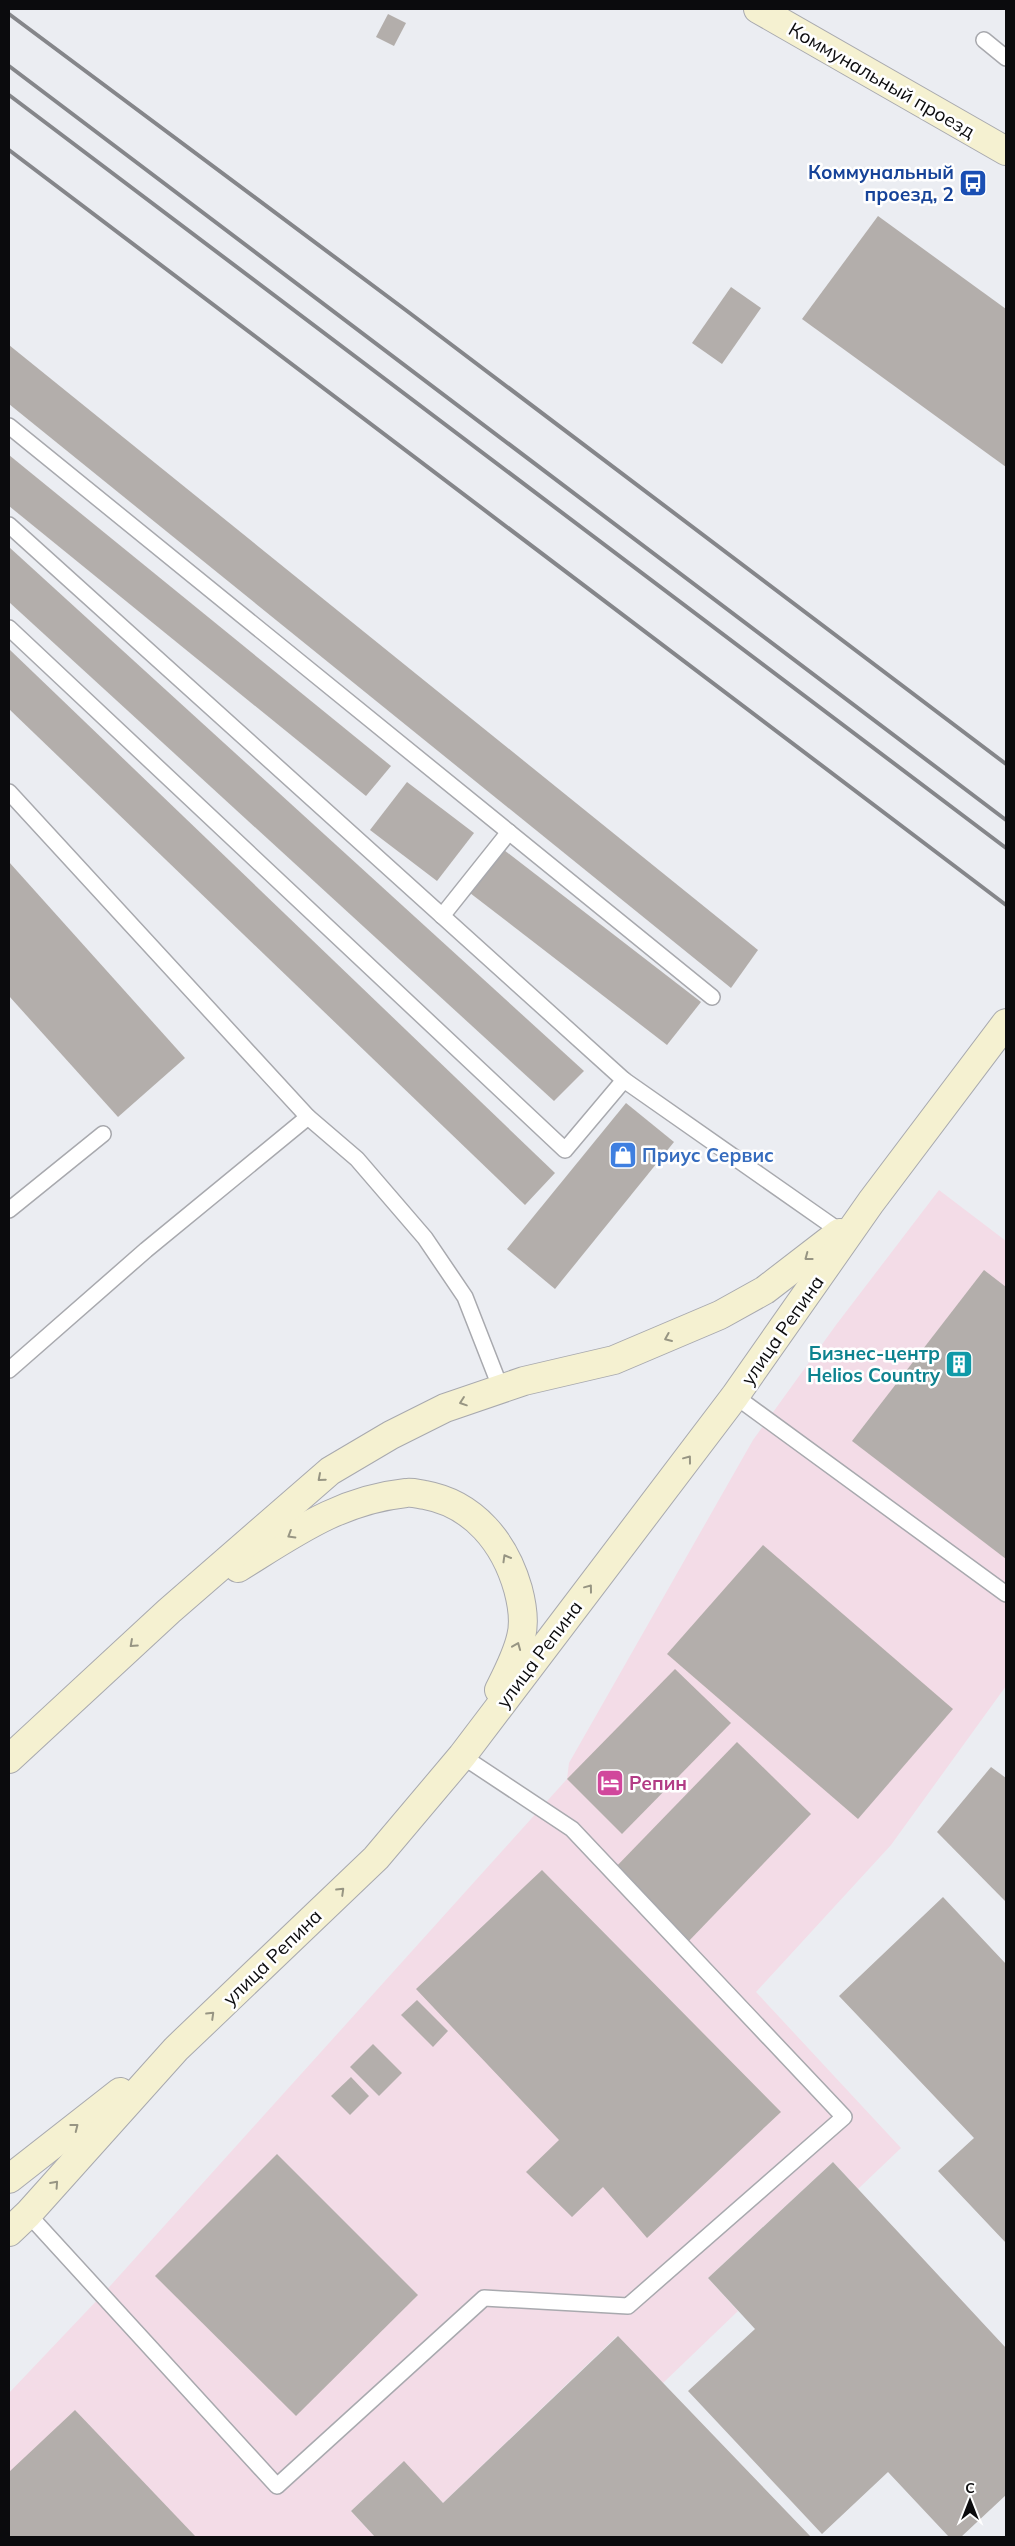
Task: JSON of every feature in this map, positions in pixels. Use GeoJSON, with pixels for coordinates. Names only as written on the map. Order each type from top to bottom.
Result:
{"type":"FeatureCollection","features":[{"type":"Feature","properties":{"kind":"street","name":"Коммунальный проезд"},"geometry":{"type":"LineString","coordinates":[[758,9],[1006,151]]}},
{"type":"Feature","properties":{"kind":"street","name":"улица Репина"},"geometry":{"type":"LineString","coordinates":[[18,2223],[176,2049],[376,1858],[469,1747],[735,1396],[871,1202],[1006,1023]]}},
{"type":"Feature","properties":{"kind":"street"},"geometry":{"type":"LineString","coordinates":[[10,1757],[169,1611],[330,1470],[391,1435],[445,1408],[524,1381],[614,1360],[720,1316],[765,1290],[840,1232],[871,1202]]}},
{"type":"Feature","properties":{"kind":"street"},"geometry":{"type":"LineString","coordinates":[[169,1611],[329,1513],[373,1498],[408,1492],[440,1498],[465,1510],[493,1535],[512,1567],[522,1604],[521,1637],[505,1677],[469,1747]]}},
{"type":"Feature","properties":{"kind":"street"},"geometry":{"type":"LineString","coordinates":[[9,2179],[176,2049]]}},
{"type":"Feature","properties":{"kind":"lane"},"geometry":{"type":"LineString","coordinates":[[984,40],[1006,58]]}},
{"type":"Feature","properties":{"kind":"lane"},"geometry":{"type":"LineString","coordinates":[[9,426],[712,997]]}},
{"type":"Feature","properties":{"kind":"lane"},"geometry":{"type":"LineString","coordinates":[[9,525],[624,1080],[840,1232]]}},
{"type":"Feature","properties":{"kind":"lane"},"geometry":{"type":"LineString","coordinates":[[9,628],[565,1150],[624,1080]]}},
{"type":"Feature","properties":{"kind":"lane"},"geometry":{"type":"LineString","coordinates":[[9,792],[308,1117],[357,1158],[425,1238],[465,1297],[501,1389]]}},
{"type":"Feature","properties":{"kind":"lane"},"geometry":{"type":"LineString","coordinates":[[442,916],[509,832]]}},
{"type":"Feature","properties":{"kind":"lane"},"geometry":{"type":"LineString","coordinates":[[9,1370],[146,1250],[308,1117]]}},
{"type":"Feature","properties":{"kind":"lane"},"geometry":{"type":"LineString","coordinates":[[9,1210],[103,1134]]}},
{"type":"Feature","properties":{"kind":"lane"},"geometry":{"type":"LineString","coordinates":[[735,1396],[1006,1594]]}},
{"type":"Feature","properties":{"kind":"lane"},"geometry":{"type":"LineString","coordinates":[[18,2223],[277,2486],[484,2298],[628,2306],[844,2117],[572,1829],[469,1747]]}},
{"type":"Feature","properties":{"kind":"shaded area"},"geometry":{"type":"Polygon","coordinates":[[[939,1190],[1006,1241],[1006,1686],[891,1845],[756,1992],[901,2148],[858,2189],[833,2162],[708,2278],[738,2311],[663,2383],[617,2336],[443,2503],[403,2462],[351,2511],[375,2537],[9,2537],[9,2393],[102,2295],[567,1779],[569,1763],[753,1440],[836,1325],[939,1190]]]}},
{"type":"Feature","properties":{"kind":"building"},"geometry":{"type":"Polygon","coordinates":[[[388,14],[406,23],[394,46],[376,37],[388,14]]]}},
{"type":"Feature","properties":{"kind":"building"},"geometry":{"type":"Polygon","coordinates":[[[878,216],[1006,309],[1006,467],[802,319],[878,216]]]}},
{"type":"Feature","properties":{"kind":"building"},"geometry":{"type":"Polygon","coordinates":[[[731,287],[761,308],[722,364],[692,343],[731,287]]]}},
{"type":"Feature","properties":{"kind":"building"},"geometry":{"type":"Polygon","coordinates":[[[9,345],[758,950],[731,988],[9,404],[9,345]]]}},
{"type":"Feature","properties":{"kind":"building"},"geometry":{"type":"Polygon","coordinates":[[[9,455],[391,766],[366,796],[9,506],[9,455]]]}},
{"type":"Feature","properties":{"kind":"building"},"geometry":{"type":"Polygon","coordinates":[[[9,547],[584,1071],[554,1101],[9,602],[9,547]]]}},
{"type":"Feature","properties":{"kind":"building"},"geometry":{"type":"Polygon","coordinates":[[[9,649],[555,1173],[525,1205],[9,709],[9,649]]]}},
{"type":"Feature","properties":{"kind":"building"},"geometry":{"type":"Polygon","coordinates":[[[407,782],[474,833],[437,881],[370,830],[407,782]]]}},
{"type":"Feature","properties":{"kind":"building"},"geometry":{"type":"Polygon","coordinates":[[[504,850],[701,1002],[667,1045],[470,893],[504,850]]]}},
{"type":"Feature","properties":{"kind":"building"},"geometry":{"type":"Polygon","coordinates":[[[9,862],[185,1058],[118,1117],[9,996],[9,862]]]}},
{"type":"Feature","properties":{"kind":"building"},"geometry":{"type":"Polygon","coordinates":[[[626,1103],[674,1142],[555,1289],[507,1249],[626,1103]]]}},
{"type":"Feature","properties":{"kind":"building","name":"Бизнес-центр Helios Country"},"geometry":{"type":"Polygon","coordinates":[[[984,1270],[1006,1287],[1006,1559],[852,1441],[984,1270]]]}},
{"type":"Feature","properties":{"kind":"building"},"geometry":{"type":"Polygon","coordinates":[[[763,1545],[953,1709],[858,1819],[667,1654],[763,1545]]]}},
{"type":"Feature","properties":{"kind":"building"},"geometry":{"type":"Polygon","coordinates":[[[675,1669],[731,1723],[622,1834],[567,1779],[675,1669]]]}},
{"type":"Feature","properties":{"kind":"building"},"geometry":{"type":"Polygon","coordinates":[[[737,1742],[811,1814],[686,1944],[611,1872],[737,1742]]]}},
{"type":"Feature","properties":{"kind":"building"},"geometry":{"type":"Polygon","coordinates":[[[991,1767],[1006,1778],[1006,1902],[937,1832],[991,1767]]]}},
{"type":"Feature","properties":{"kind":"building"},"geometry":{"type":"Polygon","coordinates":[[[542,1870],[781,2112],[647,2238],[603,2187],[572,2217],[526,2172],[559,2140],[416,1989],[542,1870]]]}},
{"type":"Feature","properties":{"kind":"building"},"geometry":{"type":"Polygon","coordinates":[[[943,1897],[1006,1964],[1006,2243],[938,2171],[974,2138],[839,1996],[943,1897]]]}},
{"type":"Feature","properties":{"kind":"building"},"geometry":{"type":"Polygon","coordinates":[[[417,2000],[448,2031],[433,2047],[401,2015],[417,2000]]]}},
{"type":"Feature","properties":{"kind":"building"},"geometry":{"type":"Polygon","coordinates":[[[373,2044],[402,2073],[379,2096],[350,2067],[373,2044]]]}},
{"type":"Feature","properties":{"kind":"building"},"geometry":{"type":"Polygon","coordinates":[[[351,2077],[369,2096],[350,2115],[331,2096],[351,2077]]]}},
{"type":"Feature","properties":{"kind":"building"},"geometry":{"type":"Polygon","coordinates":[[[277,2154],[418,2295],[296,2416],[155,2276],[277,2154]]]}},
{"type":"Feature","properties":{"kind":"building"},"geometry":{"type":"Polygon","coordinates":[[[833,2162],[1006,2348],[1006,2495],[961,2537],[949,2537],[888,2472],[822,2534],[688,2391],[755,2329],[708,2278],[833,2162]]]}},
{"type":"Feature","properties":{"kind":"building"},"geometry":{"type":"Polygon","coordinates":[[[618,2336],[811,2537],[375,2537],[351,2511],[404,2461],[443,2503],[618,2336]]]}},
{"type":"Feature","properties":{"kind":"building"},"geometry":{"type":"Polygon","coordinates":[[[75,2410],[196,2537],[9,2537],[9,2472],[75,2410]]]}},
{"type":"Feature","properties":{"kind":"railway"},"geometry":{"type":"LineString","coordinates":[[9,14],[407,311],[1006,764]]}},
{"type":"Feature","properties":{"kind":"railway"},"geometry":{"type":"LineString","coordinates":[[9,66],[1006,820]]}},
{"type":"Feature","properties":{"kind":"railway"},"geometry":{"type":"LineString","coordinates":[[9,95],[1006,848]]}},
{"type":"Feature","properties":{"kind":"railway"},"geometry":{"type":"LineString","coordinates":[[9,150],[1006,905]]}},
{"type":"Feature","properties":{"kind":"place","name":"Коммунальный проезд, 2"},"geometry":{"type":"Point","coordinates":[973,183]}},
{"type":"Feature","properties":{"kind":"place","name":"Приус Сервис"},"geometry":{"type":"Point","coordinates":[623,1155]}},
{"type":"Feature","properties":{"kind":"place","name":"Бизнес-центр Helios Country"},"geometry":{"type":"Point","coordinates":[959,1364]}},
{"type":"Feature","properties":{"kind":"place","name":"Репин"},"geometry":{"type":"Point","coordinates":[610,1783]}}]}
